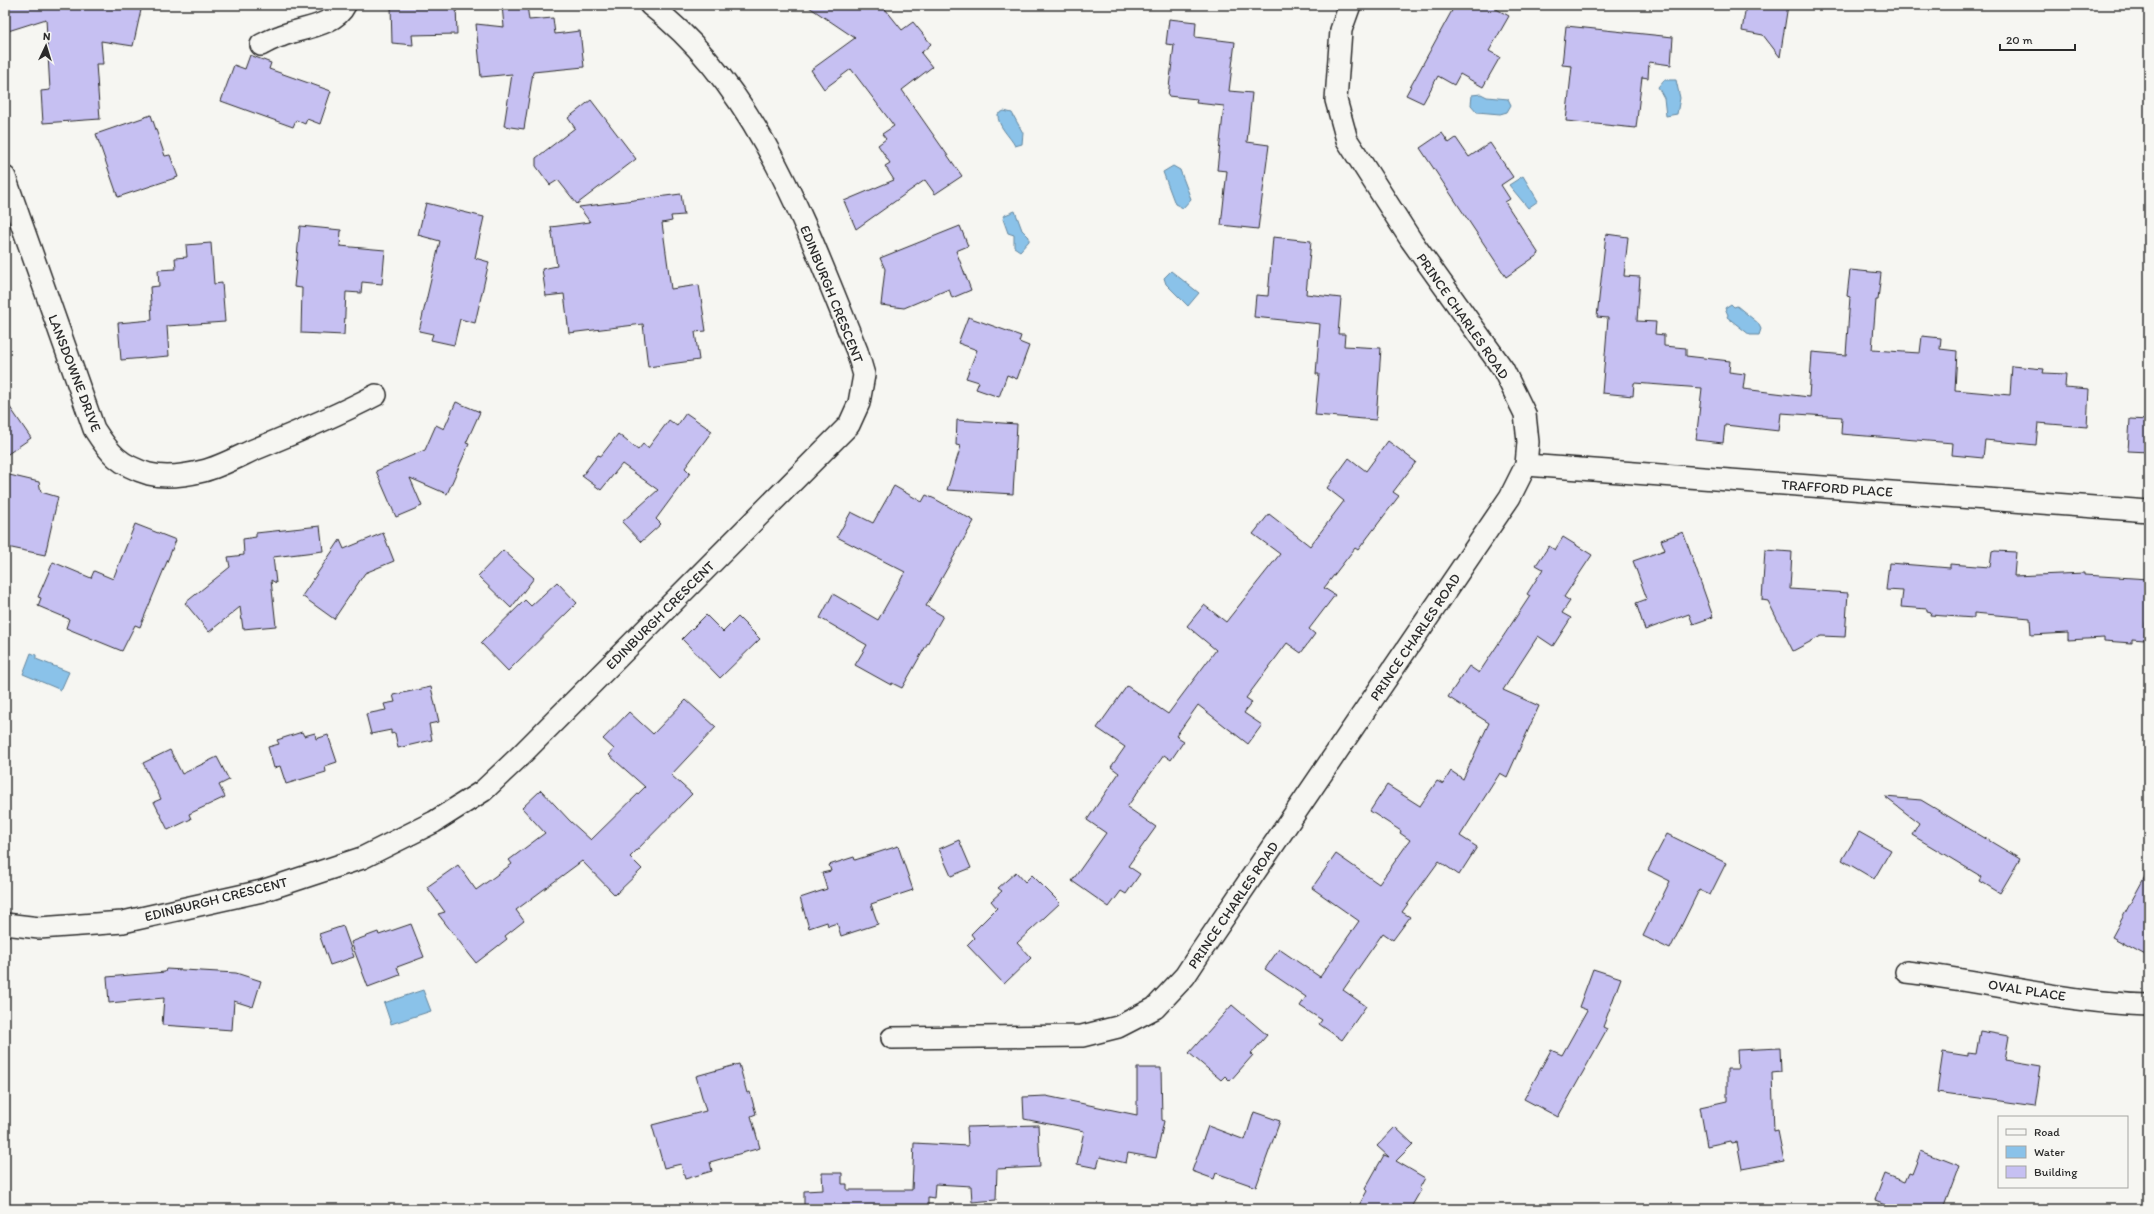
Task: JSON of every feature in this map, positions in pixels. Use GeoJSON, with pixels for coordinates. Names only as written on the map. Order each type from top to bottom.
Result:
{"type":"FeatureCollection","features":[{"type":"Feature","properties":{"kind":"street"},"geometry":{"type":"LineString","coordinates":[[261,45],[280,36],[329,20],[341,12],[344,5]]}},
{"type":"Feature","properties":{"kind":"street","name":"EDINBURGH CRESCENT"},"geometry":{"type":"LineString","coordinates":[[5,924],[39,928],[122,922],[262,891],[362,858],[434,822],[483,791],[519,757],[849,425],[859,403],[864,375],[858,350],[790,190],[762,137],[734,95],[699,50],[666,17],[650,5]]}},
{"type":"Feature","properties":{"kind":"street","name":"PRINCE CHARLES ROAD"},"geometry":{"type":"LineString","coordinates":[[892,1038],[1082,1036],[1118,1027],[1155,1008],[1185,976],[1510,497],[1526,465],[1528,442],[1525,414],[1503,369],[1411,240],[1347,140],[1336,100],[1341,30],[1350,5]]}},
{"type":"Feature","properties":{"kind":"street","name":"LANSDOWNE DRIVE"},"geometry":{"type":"LineString","coordinates":[[5,177],[94,429],[111,454],[130,467],[150,474],[168,476],[203,471],[270,444],[376,395]]}},
{"type":"Feature","properties":{"kind":"street","name":"TRAFFORD PLACE"},"geometry":{"type":"LineString","coordinates":[[1526,465],[2149,511]]}},
{"type":"Feature","properties":{"kind":"street","name":"OVAL PLACE"},"geometry":{"type":"LineString","coordinates":[[1906,972],[2112,1004],[2149,1005]]}},
{"type":"Feature","properties":{"kind":"water"},"geometry":{"type":"Polygon","coordinates":[[[1664,80],[1676,80],[1680,98],[1677,114],[1666,116],[1664,98],[1658,87],[1664,80]]]}},
{"type":"Feature","properties":{"kind":"water"},"geometry":{"type":"Polygon","coordinates":[[[1481,94],[1487,97],[1508,99],[1511,105],[1507,112],[1500,114],[1477,112],[1471,105],[1472,95],[1481,94]]]}},
{"type":"Feature","properties":{"kind":"water"},"geometry":{"type":"Polygon","coordinates":[[[1004,111],[1012,113],[1023,133],[1022,144],[1015,146],[1002,127],[998,114],[1004,111]]]}},
{"type":"Feature","properties":{"kind":"water"},"geometry":{"type":"Polygon","coordinates":[[[1173,166],[1180,170],[1191,199],[1183,208],[1175,204],[1163,172],[1173,166]]]}},
{"type":"Feature","properties":{"kind":"water"},"geometry":{"type":"Polygon","coordinates":[[[1523,176],[1538,201],[1528,208],[1509,185],[1523,176]]]}},
{"type":"Feature","properties":{"kind":"water"},"geometry":{"type":"Polygon","coordinates":[[[1015,211],[1022,230],[1029,237],[1029,241],[1020,251],[1014,247],[1014,235],[1008,233],[1003,219],[1005,215],[1015,211]]]}},
{"type":"Feature","properties":{"kind":"water"},"geometry":{"type":"Polygon","coordinates":[[[1171,271],[1199,293],[1188,306],[1166,284],[1164,278],[1171,271]]]}},
{"type":"Feature","properties":{"kind":"water"},"geometry":{"type":"Polygon","coordinates":[[[1731,304],[1734,307],[1737,306],[1758,323],[1761,329],[1759,335],[1750,335],[1727,317],[1728,315],[1725,308],[1731,304]]]}},
{"type":"Feature","properties":{"kind":"water"},"geometry":{"type":"Polygon","coordinates":[[[31,653],[36,655],[36,659],[69,672],[61,690],[23,674],[31,653]]]}},
{"type":"Feature","properties":{"kind":"water"},"geometry":{"type":"Polygon","coordinates":[[[423,990],[431,1011],[391,1024],[384,1003],[423,990]]]}},
{"type":"Feature","properties":{"kind":"building"},"geometry":{"type":"Polygon","coordinates":[[[5,5],[120,5],[141,10],[133,46],[101,41],[103,64],[96,64],[100,119],[43,123],[41,91],[50,90],[46,19],[5,32],[5,5]]]}},
{"type":"Feature","properties":{"kind":"building"},"geometry":{"type":"Polygon","coordinates":[[[391,5],[456,5],[457,34],[412,35],[413,45],[392,43],[391,5]]]}},
{"type":"Feature","properties":{"kind":"building"},"geometry":{"type":"Polygon","coordinates":[[[502,5],[527,5],[529,20],[553,18],[555,34],[580,31],[584,67],[533,72],[524,129],[504,126],[512,74],[481,77],[476,24],[504,27],[502,5]]]}},
{"type":"Feature","properties":{"kind":"building"},"geometry":{"type":"Polygon","coordinates":[[[806,5],[882,5],[902,30],[913,22],[931,44],[921,53],[932,67],[902,90],[962,176],[935,194],[925,180],[856,229],[844,201],[894,180],[885,166],[890,163],[878,145],[886,139],[882,134],[894,126],[851,69],[824,89],[811,70],[855,38],[806,5]]]}},
{"type":"Feature","properties":{"kind":"building"},"geometry":{"type":"Polygon","coordinates":[[[1455,5],[1489,5],[1509,16],[1489,51],[1500,57],[1483,87],[1460,74],[1454,85],[1438,76],[1423,103],[1406,95],[1455,5]]]}},
{"type":"Feature","properties":{"kind":"building"},"geometry":{"type":"Polygon","coordinates":[[[1746,5],[1788,5],[1780,57],[1763,35],[1742,31],[1746,5]]]}},
{"type":"Feature","properties":{"kind":"building"},"geometry":{"type":"Polygon","coordinates":[[[1169,19],[1196,22],[1195,37],[1235,42],[1229,91],[1252,93],[1247,142],[1269,145],[1258,229],[1221,225],[1227,171],[1217,170],[1224,106],[1196,103],[1197,99],[1168,96],[1174,45],[1166,44],[1169,19]]]}},
{"type":"Feature","properties":{"kind":"building"},"geometry":{"type":"Polygon","coordinates":[[[1566,26],[1673,37],[1671,65],[1649,62],[1648,78],[1642,77],[1636,128],[1566,121],[1572,66],[1562,65],[1566,26]]]}},
{"type":"Feature","properties":{"kind":"building"},"geometry":{"type":"Polygon","coordinates":[[[250,55],[271,63],[269,69],[331,91],[320,124],[307,119],[305,124],[296,120],[293,127],[221,101],[234,65],[245,69],[250,55]]]}},
{"type":"Feature","properties":{"kind":"building"},"geometry":{"type":"Polygon","coordinates":[[[591,100],[636,159],[577,204],[558,180],[550,185],[536,166],[536,158],[575,128],[568,118],[591,100]]]}},
{"type":"Feature","properties":{"kind":"building"},"geometry":{"type":"Polygon","coordinates":[[[151,115],[165,156],[170,155],[178,177],[118,197],[96,134],[151,115]]]}},
{"type":"Feature","properties":{"kind":"building"},"geometry":{"type":"Polygon","coordinates":[[[1442,133],[1449,143],[1456,138],[1469,157],[1490,143],[1513,177],[1501,185],[1510,199],[1505,202],[1539,254],[1506,277],[1420,148],[1442,133]]]}},
{"type":"Feature","properties":{"kind":"building"},"geometry":{"type":"Polygon","coordinates":[[[681,194],[684,215],[671,216],[672,221],[662,223],[671,289],[699,285],[706,331],[695,332],[699,360],[648,367],[643,324],[569,333],[564,294],[546,296],[542,269],[557,266],[551,227],[590,222],[579,207],[681,194]]]}},
{"type":"Feature","properties":{"kind":"building"},"geometry":{"type":"Polygon","coordinates":[[[426,203],[484,217],[475,258],[489,262],[475,323],[460,319],[454,345],[431,340],[433,334],[419,331],[440,241],[418,235],[426,203]]]}},
{"type":"Feature","properties":{"kind":"building"},"geometry":{"type":"Polygon","coordinates":[[[300,226],[341,230],[340,246],[385,250],[382,284],[362,282],[361,293],[346,292],[344,335],[301,333],[302,288],[294,287],[300,226]]]}},
{"type":"Feature","properties":{"kind":"building"},"geometry":{"type":"Polygon","coordinates":[[[960,226],[968,246],[956,251],[971,290],[952,298],[949,289],[904,308],[881,305],[885,269],[880,258],[960,226]]]}},
{"type":"Feature","properties":{"kind":"building"},"geometry":{"type":"Polygon","coordinates":[[[1606,234],[1628,237],[1624,276],[1640,277],[1637,321],[1656,322],[1655,334],[1664,335],[1664,346],[1686,348],[1686,356],[1730,361],[1729,372],[1745,374],[1743,389],[1809,397],[1812,352],[1846,355],[1850,297],[1847,296],[1850,270],[1881,273],[1878,300],[1876,300],[1872,350],[1920,353],[1922,336],[1941,338],[1940,349],[1957,351],[1955,390],[2010,395],[2012,366],[2044,369],[2043,373],[2066,374],[2065,387],[2089,389],[2087,427],[2038,423],[2036,445],[1985,440],[1983,458],[1952,455],[1953,443],[1841,434],[1842,417],[1781,413],[1779,431],[1725,425],[1723,443],[1696,440],[1702,388],[1634,383],[1633,396],[1602,393],[1608,318],[1597,317],[1606,234]]]}},
{"type":"Feature","properties":{"kind":"building"},"geometry":{"type":"Polygon","coordinates":[[[1273,237],[1311,241],[1306,294],[1341,298],[1338,334],[1345,334],[1344,346],[1381,348],[1376,420],[1315,415],[1319,374],[1316,374],[1320,324],[1254,317],[1256,295],[1268,296],[1273,237]]]}},
{"type":"Feature","properties":{"kind":"building"},"geometry":{"type":"Polygon","coordinates":[[[211,243],[214,284],[222,283],[225,322],[167,326],[169,356],[121,360],[118,323],[152,320],[150,287],[159,286],[158,270],[176,269],[175,258],[187,257],[186,245],[211,243]]]}},
{"type":"Feature","properties":{"kind":"building"},"geometry":{"type":"Polygon","coordinates":[[[968,317],[1021,336],[1019,342],[1029,346],[1017,379],[1007,375],[999,397],[976,389],[979,382],[966,378],[977,350],[958,343],[968,317]]]}},
{"type":"Feature","properties":{"kind":"building"},"geometry":{"type":"Polygon","coordinates":[[[5,400],[31,438],[5,456],[5,400]]]}},
{"type":"Feature","properties":{"kind":"building"},"geometry":{"type":"Polygon","coordinates":[[[456,402],[480,412],[466,443],[469,444],[447,494],[410,478],[422,506],[396,517],[376,471],[425,450],[436,425],[444,429],[456,402]]]}},
{"type":"Feature","properties":{"kind":"building"},"geometry":{"type":"Polygon","coordinates":[[[686,413],[712,431],[685,468],[690,473],[656,519],[661,524],[641,542],[622,522],[658,490],[622,464],[601,490],[582,476],[598,455],[601,456],[618,434],[638,450],[643,444],[648,448],[669,420],[677,426],[686,413]]]}},
{"type":"Feature","properties":{"kind":"building"},"geometry":{"type":"Polygon","coordinates":[[[2130,419],[2149,420],[2149,452],[2128,451],[2130,419]]]}},
{"type":"Feature","properties":{"kind":"building"},"geometry":{"type":"Polygon","coordinates":[[[957,420],[1017,424],[1013,494],[947,490],[961,446],[956,445],[957,420]]]}},
{"type":"Feature","properties":{"kind":"building"},"geometry":{"type":"Polygon","coordinates":[[[1388,441],[1416,462],[1393,492],[1399,496],[1358,550],[1355,548],[1324,588],[1335,595],[1309,629],[1315,634],[1301,653],[1287,643],[1246,698],[1252,702],[1244,713],[1262,725],[1248,744],[1198,705],[1176,736],[1184,741],[1171,760],[1164,755],[1127,807],[1156,827],[1128,866],[1140,874],[1126,894],[1121,891],[1109,907],[1072,881],[1106,833],[1087,820],[1119,773],[1111,767],[1125,747],[1097,728],[1127,686],[1168,714],[1216,650],[1187,626],[1204,605],[1226,622],[1280,554],[1253,534],[1269,514],[1310,546],[1344,501],[1327,488],[1349,458],[1366,471],[1388,441]]]}},
{"type":"Feature","properties":{"kind":"building"},"geometry":{"type":"Polygon","coordinates":[[[5,474],[39,482],[41,492],[58,497],[45,555],[7,547],[9,536],[5,535],[5,474]]]}},
{"type":"Feature","properties":{"kind":"building"},"geometry":{"type":"Polygon","coordinates":[[[894,486],[922,502],[926,495],[974,521],[926,606],[943,616],[902,688],[892,683],[891,685],[855,665],[867,645],[820,618],[833,594],[878,620],[905,572],[837,537],[851,512],[873,523],[894,486]]]}},
{"type":"Feature","properties":{"kind":"building"},"geometry":{"type":"Polygon","coordinates":[[[135,524],[176,540],[140,627],[135,625],[122,651],[66,628],[69,619],[38,606],[41,598],[38,597],[53,562],[91,578],[94,571],[113,579],[135,524]]]}},
{"type":"Feature","properties":{"kind":"building"},"geometry":{"type":"Polygon","coordinates":[[[320,526],[323,551],[273,557],[276,583],[271,580],[276,626],[243,629],[240,607],[209,632],[185,603],[230,567],[228,557],[244,555],[243,539],[256,537],[256,533],[320,526]]]}},
{"type":"Feature","properties":{"kind":"building"},"geometry":{"type":"Polygon","coordinates":[[[1683,532],[1713,617],[1693,624],[1689,614],[1645,630],[1636,603],[1647,599],[1633,561],[1665,550],[1661,540],[1683,532]]]}},
{"type":"Feature","properties":{"kind":"building"},"geometry":{"type":"Polygon","coordinates":[[[383,533],[394,561],[365,573],[334,619],[302,596],[340,540],[344,549],[383,533]]]}},
{"type":"Feature","properties":{"kind":"building"},"geometry":{"type":"Polygon","coordinates":[[[1563,537],[1592,555],[1564,597],[1570,601],[1562,613],[1571,618],[1553,646],[1538,636],[1503,690],[1539,706],[1507,777],[1500,773],[1460,836],[1477,847],[1459,875],[1439,861],[1402,912],[1410,917],[1393,940],[1383,933],[1343,990],[1366,1006],[1342,1040],[1319,1024],[1322,1020],[1300,1006],[1306,997],[1265,969],[1279,949],[1320,977],[1359,921],[1312,888],[1336,854],[1379,884],[1410,840],[1400,833],[1401,831],[1370,811],[1387,785],[1420,806],[1437,781],[1443,784],[1451,771],[1463,779],[1489,723],[1448,697],[1469,666],[1479,673],[1530,596],[1527,594],[1543,569],[1536,565],[1549,546],[1555,550],[1563,537]]]}},
{"type":"Feature","properties":{"kind":"building"},"geometry":{"type":"Polygon","coordinates":[[[503,550],[534,578],[511,608],[478,576],[503,550]]]}},
{"type":"Feature","properties":{"kind":"building"},"geometry":{"type":"Polygon","coordinates":[[[1765,550],[1792,552],[1790,589],[1848,593],[1845,637],[1821,636],[1793,651],[1768,601],[1762,600],[1765,550]]]}},
{"type":"Feature","properties":{"kind":"building"},"geometry":{"type":"Polygon","coordinates":[[[1992,552],[2016,552],[2014,576],[2084,573],[2084,575],[2149,579],[2149,622],[2146,622],[2144,640],[2132,639],[2132,643],[2104,641],[2104,638],[2068,640],[2068,633],[2031,635],[2030,618],[1974,613],[1974,618],[1930,615],[1931,612],[1927,611],[1927,609],[1901,607],[1903,591],[1886,590],[1889,563],[1950,568],[1950,564],[1990,567],[1992,552]]]}},
{"type":"Feature","properties":{"kind":"building"},"geometry":{"type":"Polygon","coordinates":[[[557,582],[577,603],[508,671],[481,643],[525,600],[531,606],[557,582]]]}},
{"type":"Feature","properties":{"kind":"building"},"geometry":{"type":"Polygon","coordinates":[[[706,615],[723,632],[738,617],[760,639],[720,678],[682,639],[706,615]]]}},
{"type":"Feature","properties":{"kind":"building"},"geometry":{"type":"Polygon","coordinates":[[[431,687],[439,722],[429,724],[432,740],[398,748],[395,733],[391,734],[391,730],[371,734],[366,714],[386,710],[384,704],[395,702],[393,695],[431,687]]]}},
{"type":"Feature","properties":{"kind":"building"},"geometry":{"type":"Polygon","coordinates":[[[686,700],[716,727],[671,775],[692,794],[630,857],[642,869],[615,895],[582,861],[516,910],[524,921],[505,936],[507,939],[476,963],[438,914],[445,912],[427,887],[458,865],[476,890],[512,864],[509,860],[545,833],[522,808],[541,790],[570,821],[591,840],[645,787],[609,755],[614,749],[603,739],[629,712],[653,734],[686,700]]]}},
{"type":"Feature","properties":{"kind":"building"},"geometry":{"type":"Polygon","coordinates":[[[302,732],[304,736],[315,733],[316,739],[328,735],[337,762],[325,766],[326,772],[286,784],[280,766],[274,768],[268,747],[279,744],[277,740],[302,732]]]}},
{"type":"Feature","properties":{"kind":"building"},"geometry":{"type":"Polygon","coordinates":[[[170,750],[182,774],[217,757],[229,780],[219,785],[225,797],[189,814],[191,819],[168,830],[154,802],[161,799],[143,763],[170,750]]]}},
{"type":"Feature","properties":{"kind":"building"},"geometry":{"type":"Polygon","coordinates":[[[1885,797],[1921,800],[2020,859],[2000,893],[1980,881],[1982,877],[1912,835],[1919,823],[1885,797]]]}},
{"type":"Feature","properties":{"kind":"building"},"geometry":{"type":"Polygon","coordinates":[[[1859,832],[1891,850],[1874,879],[1842,860],[1859,832]]]}},
{"type":"Feature","properties":{"kind":"building"},"geometry":{"type":"Polygon","coordinates":[[[1667,834],[1726,863],[1710,895],[1699,890],[1670,949],[1643,936],[1670,881],[1648,870],[1667,834]]]}},
{"type":"Feature","properties":{"kind":"building"},"geometry":{"type":"Polygon","coordinates":[[[959,840],[971,868],[951,876],[939,849],[959,840]]]}},
{"type":"Feature","properties":{"kind":"building"},"geometry":{"type":"Polygon","coordinates":[[[898,846],[913,890],[871,904],[878,924],[841,936],[837,923],[828,926],[827,922],[809,928],[800,898],[827,889],[822,873],[831,871],[829,865],[854,857],[855,860],[898,846]]]}},
{"type":"Feature","properties":{"kind":"building"},"geometry":{"type":"Polygon","coordinates":[[[2149,869],[2149,957],[2112,937],[2149,869]]]}},
{"type":"Feature","properties":{"kind":"building"},"geometry":{"type":"Polygon","coordinates":[[[1016,872],[1025,882],[1032,875],[1060,903],[1017,943],[1031,958],[1004,984],[967,945],[974,938],[971,934],[997,908],[991,901],[1002,891],[998,888],[1016,872]]]}},
{"type":"Feature","properties":{"kind":"building"},"geometry":{"type":"Polygon","coordinates":[[[411,924],[424,957],[397,967],[400,975],[368,987],[351,942],[378,932],[379,935],[411,924]]]}},
{"type":"Feature","properties":{"kind":"building"},"geometry":{"type":"Polygon","coordinates":[[[343,926],[354,957],[330,965],[319,934],[343,926]]]}},
{"type":"Feature","properties":{"kind":"building"},"geometry":{"type":"Polygon","coordinates":[[[166,969],[236,973],[261,981],[253,1007],[234,1001],[232,1030],[162,1025],[164,998],[109,1003],[107,977],[165,972],[166,969]]]}},
{"type":"Feature","properties":{"kind":"building"},"geometry":{"type":"Polygon","coordinates":[[[1593,969],[1621,978],[1603,1027],[1607,1029],[1558,1117],[1524,1099],[1551,1050],[1562,1055],[1587,1010],[1579,1007],[1593,969]]]}},
{"type":"Feature","properties":{"kind":"building"},"geometry":{"type":"Polygon","coordinates":[[[1232,1005],[1267,1035],[1251,1054],[1253,1055],[1230,1081],[1225,1076],[1221,1080],[1189,1053],[1232,1005]]]}},
{"type":"Feature","properties":{"kind":"building"},"geometry":{"type":"Polygon","coordinates":[[[1980,1031],[2009,1036],[2005,1060],[2041,1066],[2035,1106],[1937,1092],[1943,1052],[1968,1056],[1968,1053],[1976,1054],[1980,1031]]]}},
{"type":"Feature","properties":{"kind":"building"},"geometry":{"type":"Polygon","coordinates":[[[1780,1048],[1781,1072],[1772,1073],[1774,1132],[1778,1131],[1784,1161],[1742,1169],[1737,1142],[1731,1143],[1730,1141],[1707,1146],[1700,1107],[1727,1101],[1727,1069],[1738,1069],[1737,1050],[1780,1048]]]}},
{"type":"Feature","properties":{"kind":"building"},"geometry":{"type":"Polygon","coordinates":[[[739,1064],[747,1093],[750,1092],[756,1114],[751,1116],[760,1148],[710,1162],[712,1171],[685,1179],[681,1164],[664,1168],[652,1125],[706,1111],[696,1076],[739,1064]]]}},
{"type":"Feature","properties":{"kind":"building"},"geometry":{"type":"Polygon","coordinates":[[[1137,1068],[1161,1068],[1162,1120],[1164,1121],[1156,1158],[1128,1153],[1126,1163],[1100,1157],[1097,1168],[1077,1164],[1084,1131],[1024,1119],[1023,1097],[1046,1096],[1137,1115],[1137,1068]]]}},
{"type":"Feature","properties":{"kind":"building"},"geometry":{"type":"Polygon","coordinates":[[[1254,1112],[1280,1121],[1256,1187],[1216,1173],[1214,1179],[1192,1171],[1208,1126],[1245,1140],[1254,1112]]]}},
{"type":"Feature","properties":{"kind":"building"},"geometry":{"type":"Polygon","coordinates":[[[1038,1125],[1040,1167],[997,1169],[996,1200],[972,1202],[971,1186],[935,1184],[934,1198],[928,1197],[928,1209],[804,1209],[804,1191],[823,1190],[822,1173],[842,1173],[842,1184],[847,1184],[847,1190],[912,1190],[914,1143],[968,1146],[967,1127],[1038,1125]]]}},
{"type":"Feature","properties":{"kind":"building"},"geometry":{"type":"Polygon","coordinates":[[[1395,1127],[1413,1144],[1396,1161],[1425,1178],[1419,1189],[1421,1190],[1410,1209],[1357,1209],[1367,1191],[1365,1189],[1384,1155],[1389,1157],[1377,1146],[1395,1127]]]}},
{"type":"Feature","properties":{"kind":"building"},"geometry":{"type":"Polygon","coordinates":[[[1921,1151],[1959,1166],[1943,1209],[1898,1209],[1875,1200],[1885,1174],[1905,1182],[1909,1173],[1912,1174],[1921,1151]]]}}]}
